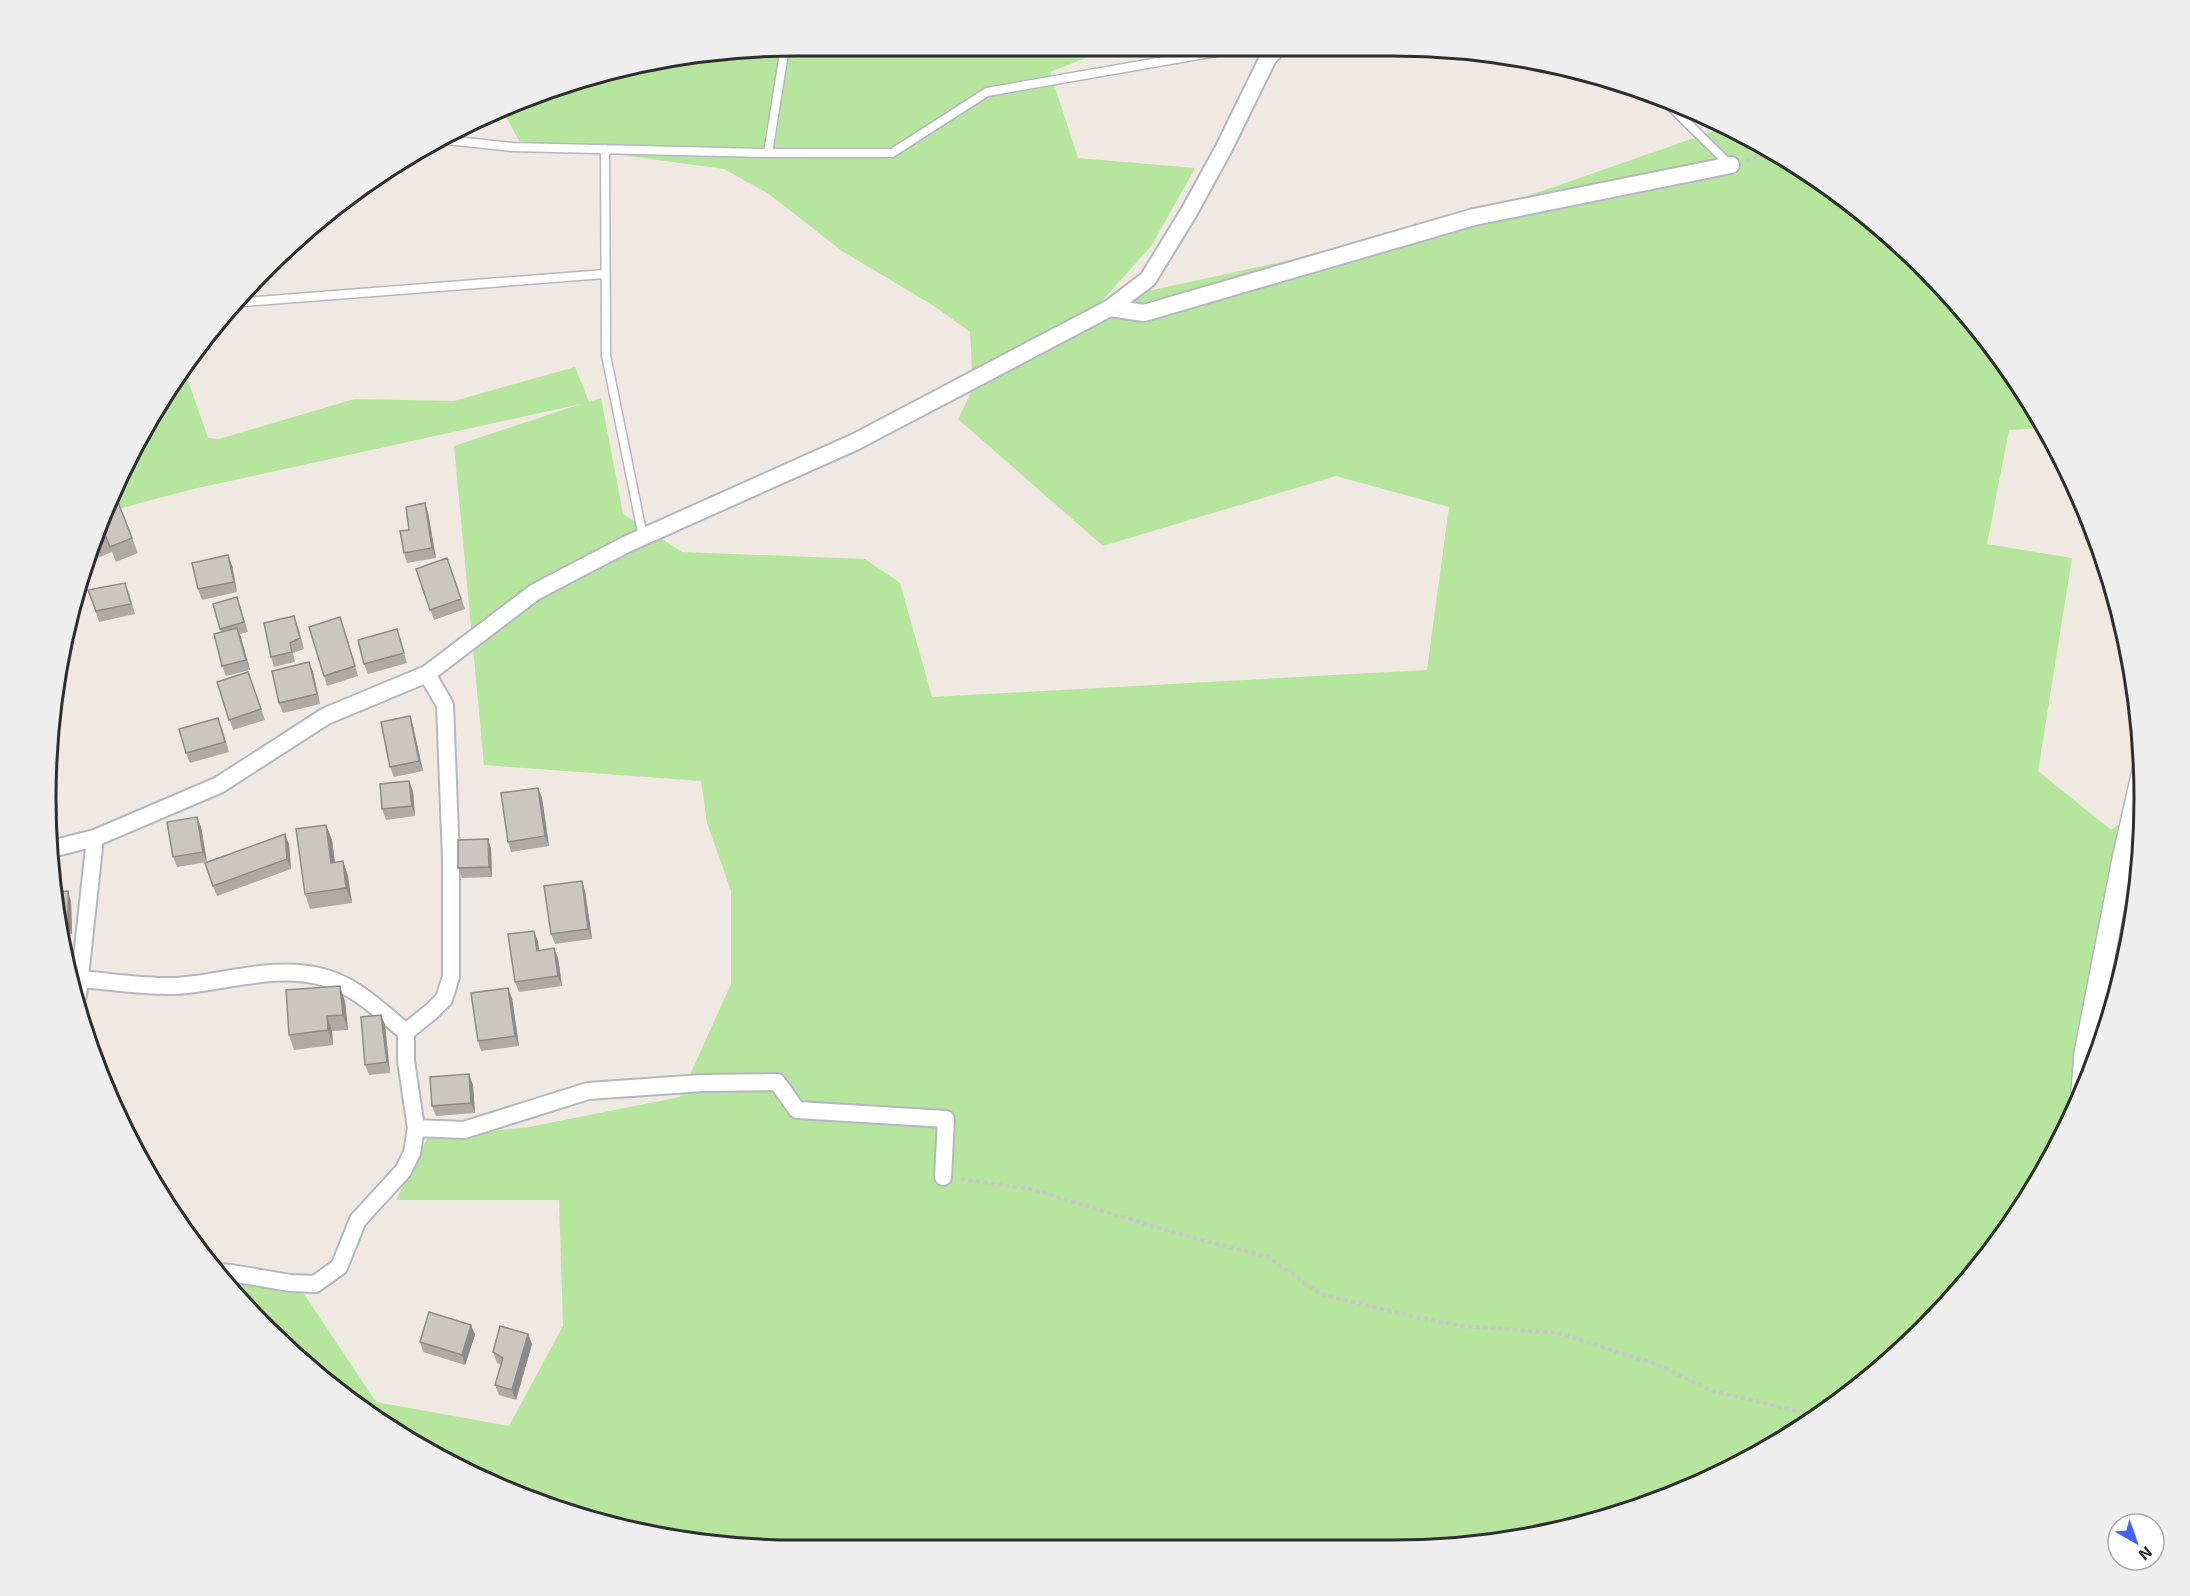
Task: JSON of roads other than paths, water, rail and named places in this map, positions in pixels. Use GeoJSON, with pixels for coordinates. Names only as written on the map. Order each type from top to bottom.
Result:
{"type":"FeatureCollection","features":[{"type":"Feature","properties":{"kind":"street"},"geometry":{"type":"LineString","coordinates":[[57,847],[94,838],[219,785],[326,716],[427,674],[535,592],[643,537],[855,442],[1110,308],[1148,279],[1189,212],[1224,148],[1268,58]]}},
{"type":"Feature","properties":{"kind":"street"},"geometry":{"type":"LineString","coordinates":[[1110,308],[1144,313],[1474,217],[1731,165]]}},
{"type":"Feature","properties":{"kind":"street"},"geometry":{"type":"LineString","coordinates":[[406,1032],[444,999],[451,976],[451,859],[445,705],[427,674]]}},
{"type":"Feature","properties":{"kind":"street"},"geometry":{"type":"LineString","coordinates":[[2084,1066],[2134,812]]}},
{"type":"Feature","properties":{"kind":"street"},"geometry":{"type":"LineString","coordinates":[[79,980],[94,838]]}},
{"type":"Feature","properties":{"kind":"street"},"geometry":{"type":"LineString","coordinates":[[80,987],[172,986],[292,973],[326,978],[361,995],[406,1032]]}},
{"type":"Feature","properties":{"kind":"street"},"geometry":{"type":"LineString","coordinates":[[228,1273],[290,1283],[315,1284],[339,1267],[358,1220],[403,1170],[412,1153],[416,1128],[406,1062],[406,1032]]}},
{"type":"Feature","properties":{"kind":"street"},"geometry":{"type":"LineString","coordinates":[[416,1128],[464,1130],[588,1091],[703,1083],[777,1082],[797,1110],[946,1119],[943,1177]]}},
{"type":"Feature","properties":{"kind":"lane"},"geometry":{"type":"LineString","coordinates":[[768,153],[784,56]]}},
{"type":"Feature","properties":{"kind":"lane"},"geometry":{"type":"LineString","coordinates":[[453,141],[512,147],[768,153],[892,153],[987,92],[1193,56]]}},
{"type":"Feature","properties":{"kind":"lane"},"geometry":{"type":"LineString","coordinates":[[1677,112],[1731,165]]}},
{"type":"Feature","properties":{"kind":"lane"},"geometry":{"type":"LineString","coordinates":[[605,149],[606,355],[643,537]]}},
{"type":"Feature","properties":{"kind":"lane"},"geometry":{"type":"LineString","coordinates":[[246,302],[605,274]]}}]}
